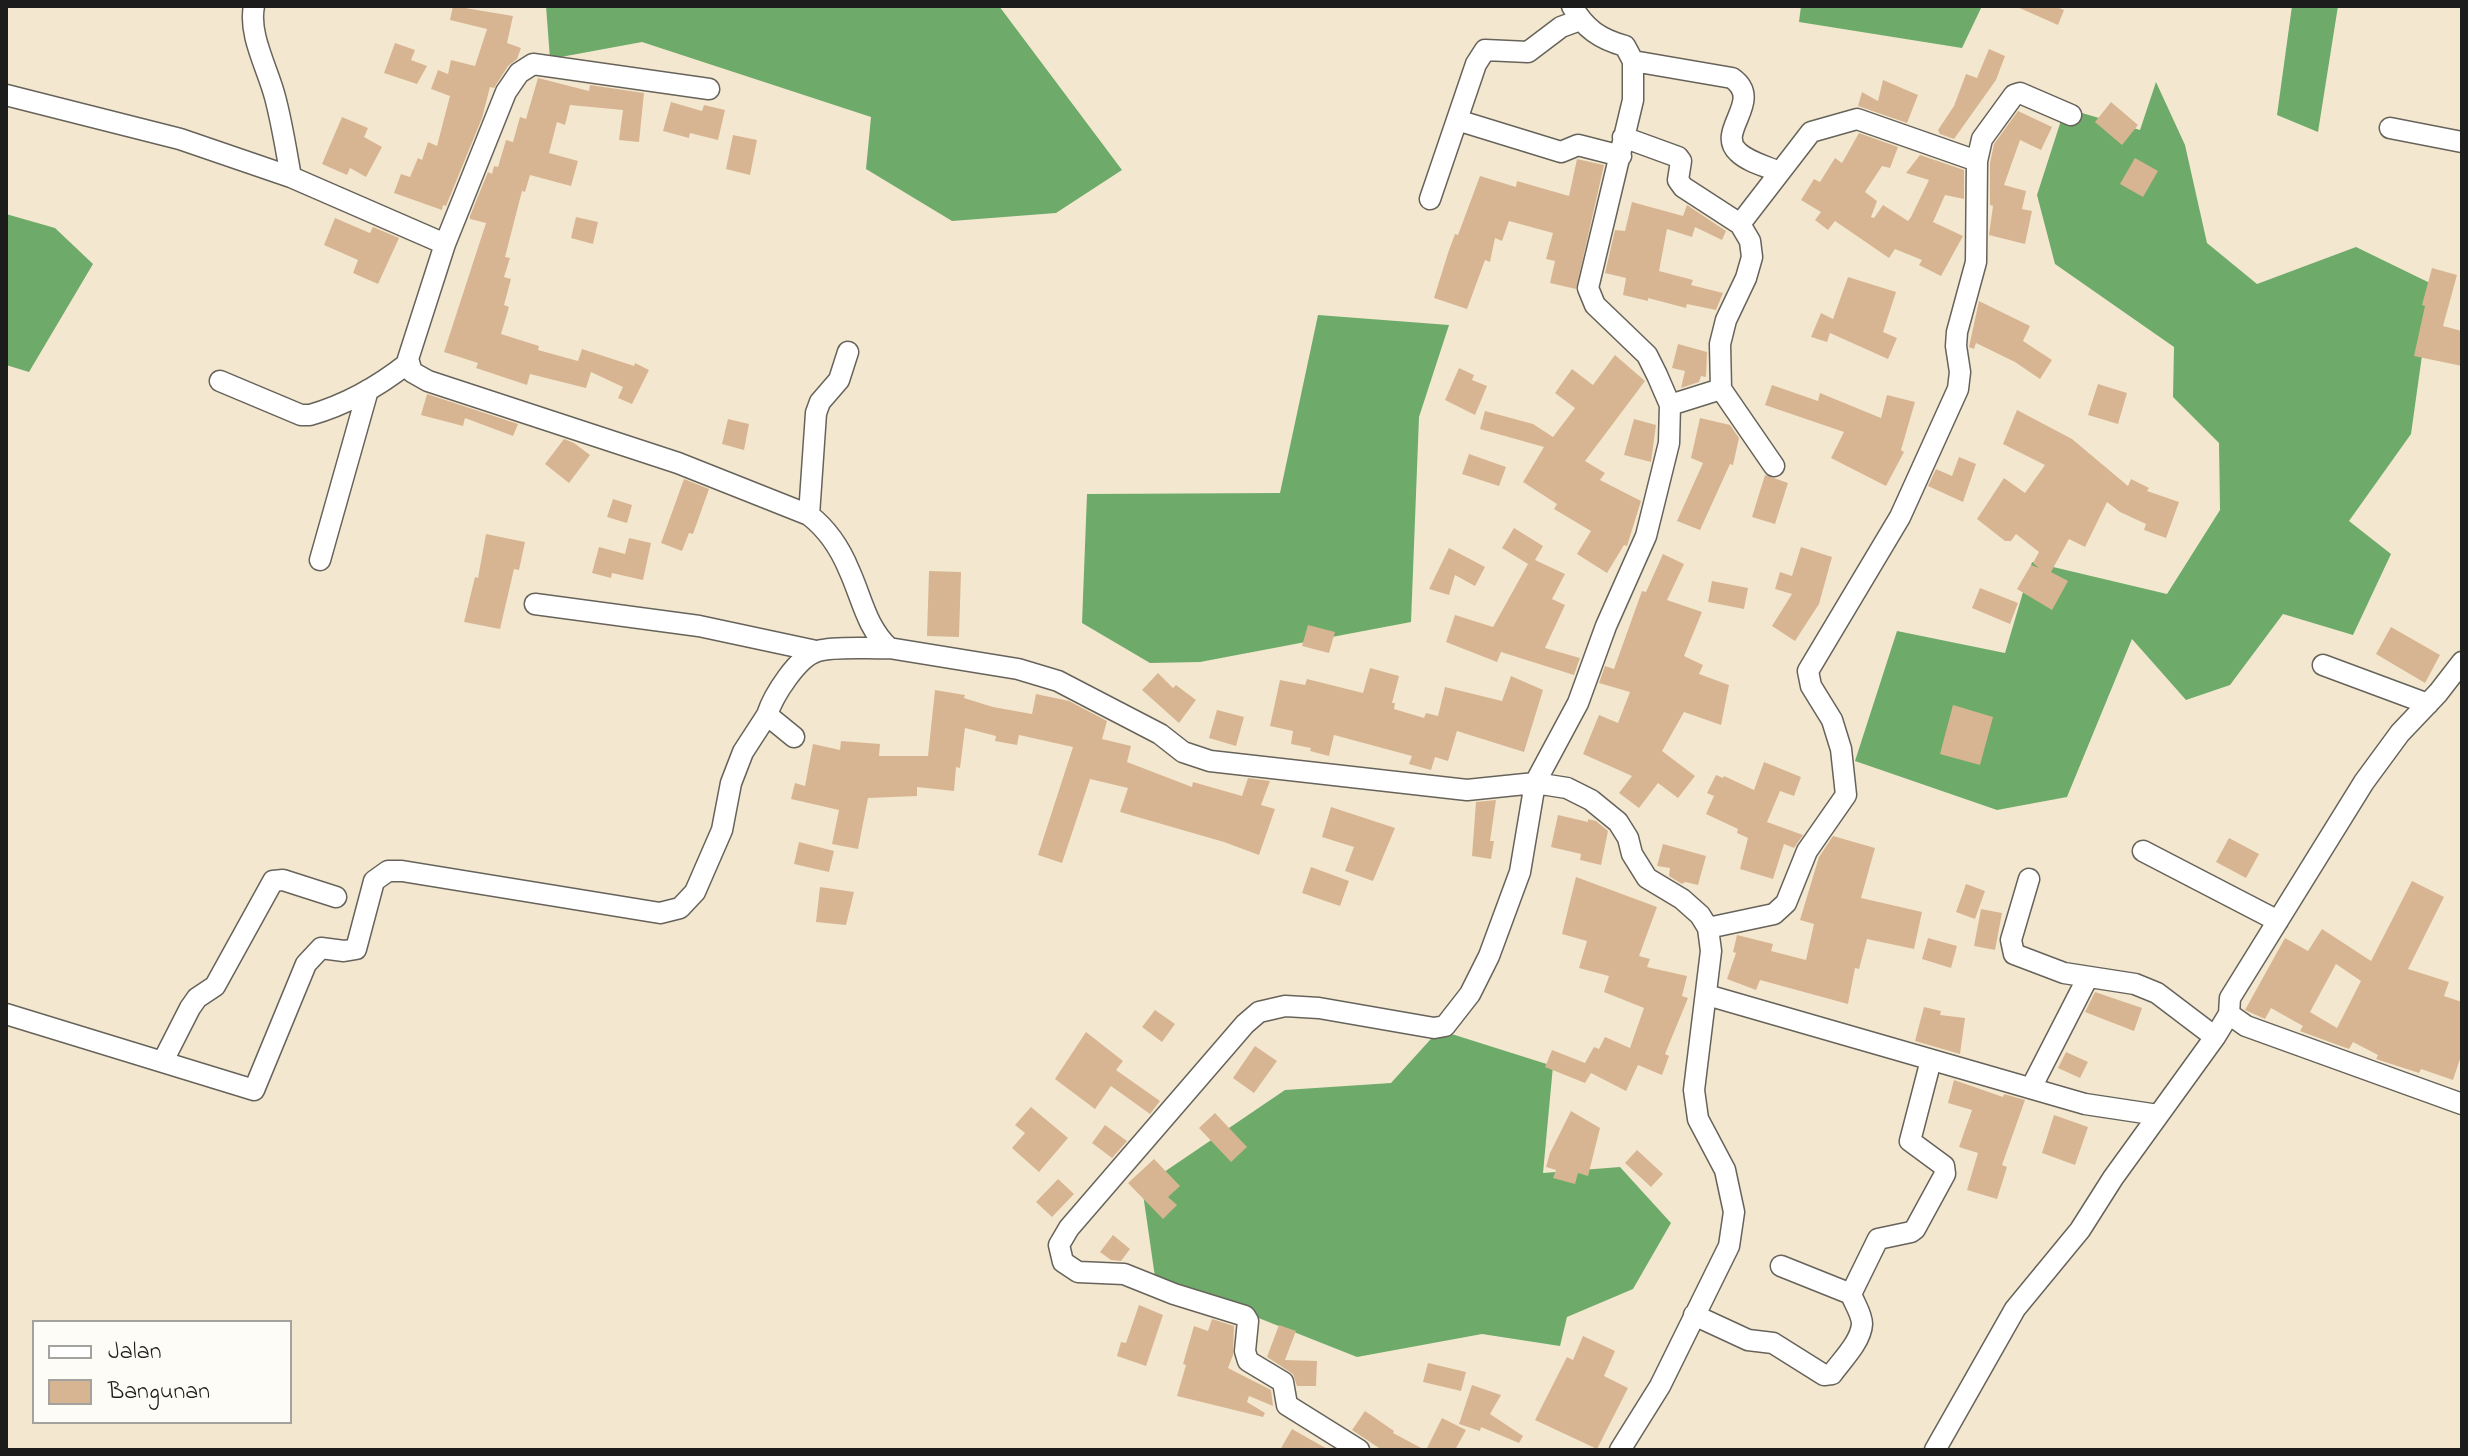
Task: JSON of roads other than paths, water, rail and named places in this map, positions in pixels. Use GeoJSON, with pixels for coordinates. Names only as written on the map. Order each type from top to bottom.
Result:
{"type":"FeatureCollection","features":[{"type":"Feature","properties":{"kind":"street"},"geometry":{"type":"LineString","coordinates":[[254,6],[257,37],[275,98],[291,177]]}},
{"type":"Feature","properties":{"kind":"street"},"geometry":{"type":"LineString","coordinates":[[1359,1450],[1287,1405],[1283,1382],[1248,1361],[1245,1351],[1248,1321],[1245,1316],[1174,1294],[1124,1274],[1078,1272],[1063,1262],[1059,1245],[1069,1228],[1245,1024],[1259,1012],[1285,1006],[1319,1008],[1434,1028],[1451,1021],[1470,994],[1489,956],[1520,872],[1535,783],[1578,703],[1606,626],[1646,536],[1669,443],[1670,405],[1647,355],[1595,305],[1588,288],[1633,100],[1633,61],[1625,46],[1603,40],[1576,13],[1528,52],[1485,50],[1476,64],[1430,199]]}},
{"type":"Feature","properties":{"kind":"street"},"geometry":{"type":"LineString","coordinates":[[1633,61],[1732,78],[1740,84],[1744,93],[1743,102],[1731,137],[1732,145],[1742,156],[1779,172]]}},
{"type":"Feature","properties":{"kind":"street"},"geometry":{"type":"LineString","coordinates":[[220,381],[301,415],[321,412],[368,390],[408,363],[445,244],[506,92],[519,73],[533,64],[709,89]]}},
{"type":"Feature","properties":{"kind":"street"},"geometry":{"type":"LineString","coordinates":[[1708,928],[1781,910],[1807,851],[1846,795],[1841,749],[1832,720],[1811,686],[1808,671],[1900,517],[1958,389],[1957,332],[1976,262],[1977,161],[1982,139],[2014,95],[2026,93],[2071,115]]}},
{"type":"Feature","properties":{"kind":"street"},"geometry":{"type":"LineString","coordinates":[[6,95],[180,139],[291,177],[445,244]]}},
{"type":"Feature","properties":{"kind":"street"},"geometry":{"type":"LineString","coordinates":[[1740,224],[1811,132],[1857,119],[1977,161]]}},
{"type":"Feature","properties":{"kind":"street"},"geometry":{"type":"LineString","coordinates":[[1457,120],[1561,152],[1578,145],[1622,146],[1678,157],[1681,161],[1678,180],[1683,187],[1740,224],[1750,241],[1752,257],[1746,278],[1726,320],[1720,344],[1721,389],[1774,466]]}},
{"type":"Feature","properties":{"kind":"street"},"geometry":{"type":"LineString","coordinates":[[2390,128],[2462,142]]}},
{"type":"Feature","properties":{"kind":"street"},"geometry":{"type":"LineString","coordinates":[[809,515],[816,413],[820,402],[835,388],[848,352]]}},
{"type":"Feature","properties":{"kind":"street"},"geometry":{"type":"LineString","coordinates":[[408,363],[412,372],[428,381],[678,463],[809,515],[825,528],[849,569],[877,638],[889,648]]}},
{"type":"Feature","properties":{"kind":"street"},"geometry":{"type":"LineString","coordinates":[[1670,405],[1721,389]]}},
{"type":"Feature","properties":{"kind":"street"},"geometry":{"type":"LineString","coordinates":[[320,560],[368,390]]}},
{"type":"Feature","properties":{"kind":"street"},"geometry":{"type":"LineString","coordinates":[[535,604],[699,626],[816,651],[889,648],[1018,669],[1058,681],[1160,734],[1183,752],[1210,761],[1467,790],[1535,783],[1567,788],[1609,812],[1628,838],[1641,871],[1691,907],[1708,928],[1711,951],[1694,1090],[1698,1119],[1725,1170],[1734,1212],[1729,1246],[1660,1386],[1620,1450]]}},
{"type":"Feature","properties":{"kind":"street"},"geometry":{"type":"LineString","coordinates":[[6,1014],[254,1090],[306,964],[321,948],[356,949],[374,881],[388,871],[549,893],[660,913],[680,908],[695,892],[722,830],[731,783],[743,752],[767,715],[771,701],[792,672],[816,651]]}},
{"type":"Feature","properties":{"kind":"street"},"geometry":{"type":"LineString","coordinates":[[2323,665],[2428,704]]}},
{"type":"Feature","properties":{"kind":"street"},"geometry":{"type":"LineString","coordinates":[[1935,1450],[2015,1309],[2080,1230],[2215,1037],[2229,1014],[2230,998],[2364,782],[2400,733],[2461,665]]}},
{"type":"Feature","properties":{"kind":"street"},"geometry":{"type":"LineString","coordinates":[[767,715],[794,737]]}},
{"type":"Feature","properties":{"kind":"street"},"geometry":{"type":"LineString","coordinates":[[2143,851],[2278,921]]}},
{"type":"Feature","properties":{"kind":"street"},"geometry":{"type":"LineString","coordinates":[[2029,879],[2011,940],[2014,954],[2064,973],[2135,984],[2157,993],[2215,1037]]}},
{"type":"Feature","properties":{"kind":"street"},"geometry":{"type":"LineString","coordinates":[[163,1061],[190,1008],[197,998],[215,986],[273,881],[283,880],[336,897]]}},
{"type":"Feature","properties":{"kind":"street"},"geometry":{"type":"LineString","coordinates":[[2031,1088],[2088,977]]}},
{"type":"Feature","properties":{"kind":"street"},"geometry":{"type":"LineString","coordinates":[[1707,995],[2085,1104],[2158,1115]]}},
{"type":"Feature","properties":{"kind":"street"},"geometry":{"type":"LineString","coordinates":[[2229,1014],[2246,1026],[2462,1104]]}},
{"type":"Feature","properties":{"kind":"street"},"geometry":{"type":"LineString","coordinates":[[1851,1294],[1878,1239],[1915,1229],[1945,1174],[1944,1166],[1910,1141],[1931,1060]]}},
{"type":"Feature","properties":{"kind":"street"},"geometry":{"type":"LineString","coordinates":[[1694,1315],[1748,1340],[1773,1343],[1828,1376],[1850,1349],[1861,1328],[1851,1294],[1781,1266]]}}]}
